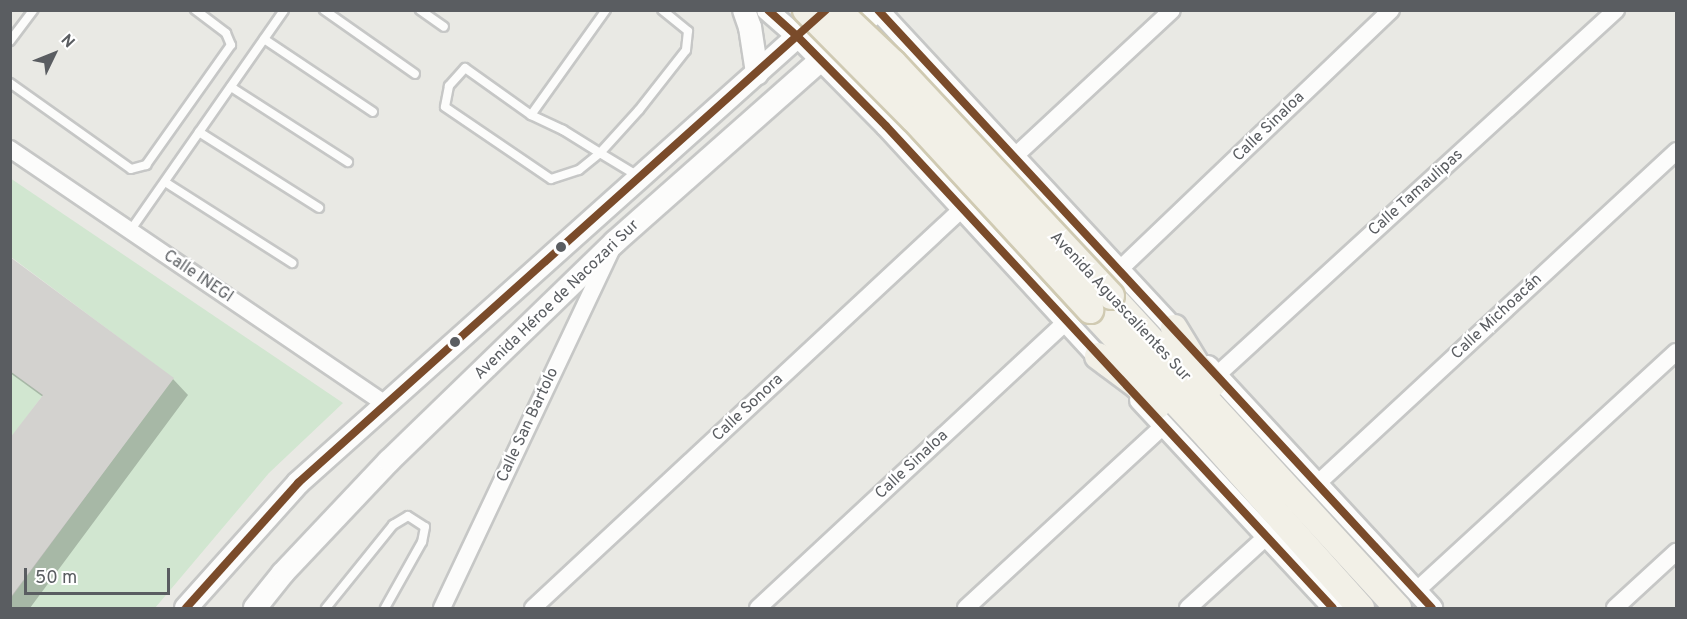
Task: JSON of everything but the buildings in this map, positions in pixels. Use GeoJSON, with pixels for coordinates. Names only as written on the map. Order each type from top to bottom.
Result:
{"type":"FeatureCollection","features":[{"type":"Feature","properties":{"kind":"main road"},"geometry":{"type":"LineString","coordinates":[[744,10],[750,27],[757,74]]}},
{"type":"Feature","properties":{"kind":"main road","name":"Avenida Aguascalientes Sur"},"geometry":{"type":"LineString","coordinates":[[806,10],[1100,303],[1232,425],[1368,573],[1398,609]]}},
{"type":"Feature","properties":{"kind":"main road","name":"Avenida Héroe de Nacozari Sur"},"geometry":{"type":"LineString","coordinates":[[186,609],[298,483],[827,10]]}},
{"type":"Feature","properties":{"kind":"main road","name":"Avenida Aguascalientes Sur"},"geometry":{"type":"LineString","coordinates":[[837,10],[893,63],[1100,303],[1346,602]]}},
{"type":"Feature","properties":{"kind":"main road","name":"Avenida Héroe de Nacozari Sur"},"geometry":{"type":"LineString","coordinates":[[255,609],[283,573],[389,460],[615,243],[878,10]]}},
{"type":"Feature","properties":{"kind":"main road"},"geometry":{"type":"LineString","coordinates":[[1174,328],[1196,364],[1220,392],[1232,425]]}},
{"type":"Feature","properties":{"kind":"main road"},"geometry":{"type":"LineString","coordinates":[[1098,356],[1137,385],[1175,421],[1209,438]]}},
{"type":"Feature","properties":{"kind":"street","name":"Avenida Aguascalientes Sur"},"geometry":{"type":"LineString","coordinates":[[767,10],[859,97],[1267,536],[1346,602]]}},
{"type":"Feature","properties":{"kind":"street","name":"Avenida Aguascalientes Sur"},"geometry":{"type":"LineString","coordinates":[[878,10],[1120,269],[1432,609]]}},
{"type":"Feature","properties":{"kind":"street"},"geometry":{"type":"LineString","coordinates":[[1015,156],[1172,10]]}},
{"type":"Feature","properties":{"kind":"street","name":"Calle Sinaloa"},"geometry":{"type":"LineString","coordinates":[[1120,269],[1392,10]]}},
{"type":"Feature","properties":{"kind":"street","name":"Calle Tamaulipas"},"geometry":{"type":"LineString","coordinates":[[1217,375],[1616,10]]}},
{"type":"Feature","properties":{"kind":"street"},"geometry":{"type":"LineString","coordinates":[[859,97],[851,80],[850,68],[856,56],[875,39],[885,36],[906,40]]}},
{"type":"Feature","properties":{"kind":"street","name":"Calle INEGI"},"geometry":{"type":"LineString","coordinates":[[10,149],[386,404]]}},
{"type":"Feature","properties":{"kind":"street","name":"Calle Michoacán"},"geometry":{"type":"LineString","coordinates":[[1317,484],[1677,151]]}},
{"type":"Feature","properties":{"kind":"street","name":"Calle Sonora"},"geometry":{"type":"LineString","coordinates":[[533,609],[963,208]]}},
{"type":"Feature","properties":{"kind":"street","name":"Calle San Bartolo"},"geometry":{"type":"LineString","coordinates":[[442,609],[615,243]]}},
{"type":"Feature","properties":{"kind":"street","name":"Calle Sinaloa"},"geometry":{"type":"LineString","coordinates":[[758,609],[1066,322]]}},
{"type":"Feature","properties":{"kind":"street"},"geometry":{"type":"LineString","coordinates":[[1416,591],[1677,352]]}},
{"type":"Feature","properties":{"kind":"street"},"geometry":{"type":"LineString","coordinates":[[966,609],[1164,425]]}},
{"type":"Feature","properties":{"kind":"street"},"geometry":{"type":"LineString","coordinates":[[1188,609],[1267,536]]}},
{"type":"Feature","properties":{"kind":"street"},"geometry":{"type":"LineString","coordinates":[[1615,609],[1677,552]]}},
{"type":"Feature","properties":{"kind":"lane"},"geometry":{"type":"LineString","coordinates":[[10,41],[33,10]]}},
{"type":"Feature","properties":{"kind":"lane"},"geometry":{"type":"LineString","coordinates":[[10,83],[131,169],[146,165],[231,45],[226,33],[195,10]]}},
{"type":"Feature","properties":{"kind":"lane"},"geometry":{"type":"LineString","coordinates":[[130,231],[284,10]]}},
{"type":"Feature","properties":{"kind":"lane"},"geometry":{"type":"LineString","coordinates":[[324,10],[415,74]]}},
{"type":"Feature","properties":{"kind":"lane"},"geometry":{"type":"LineString","coordinates":[[420,10],[444,27]]}},
{"type":"Feature","properties":{"kind":"lane"},"geometry":{"type":"LineString","coordinates":[[531,115],[606,10]]}},
{"type":"Feature","properties":{"kind":"lane"},"geometry":{"type":"LineString","coordinates":[[641,178],[600,153],[563,130],[531,115],[465,68],[449,86],[445,107],[551,179],[579,170],[600,153],[639,110],[686,50],[688,31],[662,10]]}},
{"type":"Feature","properties":{"kind":"lane"},"geometry":{"type":"LineString","coordinates":[[264,39],[373,112]]}},
{"type":"Feature","properties":{"kind":"lane"},"geometry":{"type":"LineString","coordinates":[[231,87],[348,162]]}},
{"type":"Feature","properties":{"kind":"lane"},"geometry":{"type":"LineString","coordinates":[[199,132],[319,208]]}},
{"type":"Feature","properties":{"kind":"lane"},"geometry":{"type":"LineString","coordinates":[[165,182],[292,263]]}},
{"type":"Feature","properties":{"kind":"lane"},"geometry":{"type":"LineString","coordinates":[[326,609],[393,525],[408,516],[425,527],[422,542],[385,609]]}},
{"type":"Feature","properties":{"kind":"green space"},"geometry":{"type":"Polygon","coordinates":[[[10,178],[343,403],[269,473],[155,608],[11,608],[11,598],[173,378],[11,257],[10,178]]]}},
{"type":"Feature","properties":{"kind":"green space"},"geometry":{"type":"Polygon","coordinates":[[[10,371],[43,395],[11,438],[10,438],[10,371]]]}},
{"type":"Feature","properties":{"kind":"transit line"},"geometry":{"type":"LineString","coordinates":[[768,10],[886,126],[1333,608]]}},
{"type":"Feature","properties":{"kind":"transit line"},"geometry":{"type":"LineString","coordinates":[[186,608],[298,483],[826,10]]}},
{"type":"Feature","properties":{"kind":"transit line"},"geometry":{"type":"LineString","coordinates":[[878,10],[1432,608]]}}]}
